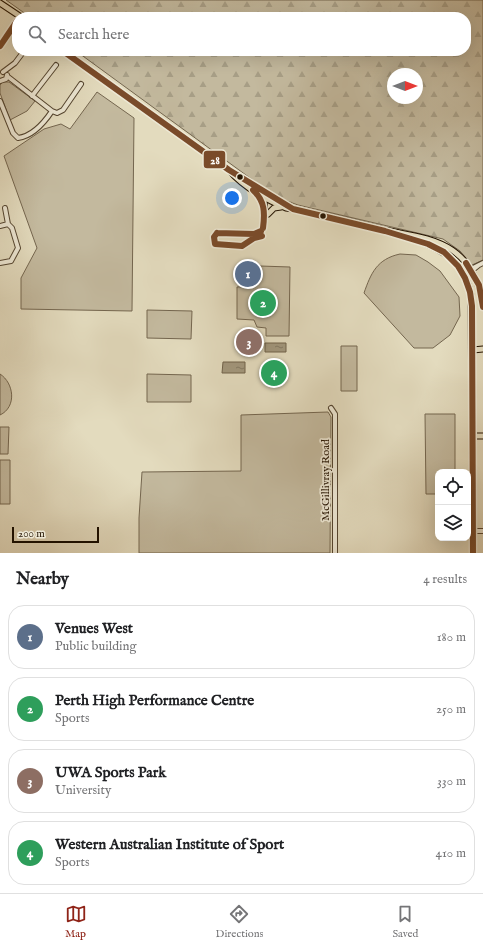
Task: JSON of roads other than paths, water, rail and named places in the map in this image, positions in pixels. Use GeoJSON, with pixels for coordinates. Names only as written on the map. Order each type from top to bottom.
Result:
{"type":"FeatureCollection","features":[{"type":"Feature","properties":{"kind":"main road"},"geometry":{"type":"LineString","coordinates":[[0,5],[12,12]]}},
{"type":"Feature","properties":{"kind":"main road"},"geometry":{"type":"LineString","coordinates":[[0,5],[12,15]]}},
{"type":"Feature","properties":{"kind":"main road"},"geometry":{"type":"LineString","coordinates":[[70,56],[229,170],[256,188],[293,209]]}},
{"type":"Feature","properties":{"kind":"main road"},"geometry":{"type":"LineString","coordinates":[[229,170],[260,195],[286,208]]}},
{"type":"Feature","properties":{"kind":"main road"},"geometry":{"type":"LineString","coordinates":[[260,195],[266,214],[274,208],[293,209],[413,235],[444,245],[459,255],[471,270],[480,290],[483,307]]}},
{"type":"Feature","properties":{"kind":"main road"},"geometry":{"type":"LineString","coordinates":[[399,233],[440,249],[464,274],[472,300],[473,553]]}},
{"type":"Feature","properties":{"kind":"main road"},"geometry":{"type":"LineString","coordinates":[[473,350],[483,349]]}},
{"type":"Feature","properties":{"kind":"main road"},"geometry":{"type":"LineString","coordinates":[[473,436],[483,436]]}},
{"type":"Feature","properties":{"kind":"street"},"geometry":{"type":"LineString","coordinates":[[0,46],[12,31]]}},
{"type":"Feature","properties":{"kind":"street"},"geometry":{"type":"LineString","coordinates":[[0,81],[20,56]]}},
{"type":"Feature","properties":{"kind":"street"},"geometry":{"type":"LineString","coordinates":[[32,96],[56,65]]}},
{"type":"Feature","properties":{"kind":"street"},"geometry":{"type":"LineString","coordinates":[[4,75],[52,111],[57,113],[63,110],[81,84]]}},
{"type":"Feature","properties":{"kind":"street"},"geometry":{"type":"LineString","coordinates":[[0,101],[12,133],[14,137],[18,138],[22,138],[40,127],[52,111]]}},
{"type":"Feature","properties":{"kind":"street"},"geometry":{"type":"LineString","coordinates":[[0,263],[11,261],[18,248],[12,228],[8,224],[5,208]]}},
{"type":"Feature","properties":{"kind":"street"},"geometry":{"type":"LineString","coordinates":[[0,226],[8,224]]}},
{"type":"Feature","properties":{"kind":"street"},"geometry":{"type":"LineString","coordinates":[[464,274],[481,264]]}},
{"type":"Feature","properties":{"kind":"street","name":"McGillivray Road"},"geometry":{"type":"LineString","coordinates":[[331,408],[335,414],[335,553]]}},
{"type":"Feature","properties":{"kind":"street"},"geometry":{"type":"LineString","coordinates":[[473,531],[483,531]]}},
{"type":"Feature","properties":{"kind":"water"},"geometry":{"type":"Polygon","coordinates":[[[265,343],[286,343],[286,352],[265,352],[265,343]]]}},
{"type":"Feature","properties":{"kind":"water"},"geometry":{"type":"Polygon","coordinates":[[[223,362],[245,362],[245,373],[222,373],[223,362]]]}},
{"type":"Feature","properties":{"kind":"place","name":"Venues West"},"geometry":{"type":"Point","coordinates":[248,274]}},
{"type":"Feature","properties":{"kind":"place","name":"Perth High Performance Centre"},"geometry":{"type":"Point","coordinates":[263,303]}},
{"type":"Feature","properties":{"kind":"place","name":"UWA Sports Park"},"geometry":{"type":"Point","coordinates":[249,342]}},
{"type":"Feature","properties":{"kind":"place","name":"Western Australian Institute of Sport"},"geometry":{"type":"Point","coordinates":[274,373]}}]}
